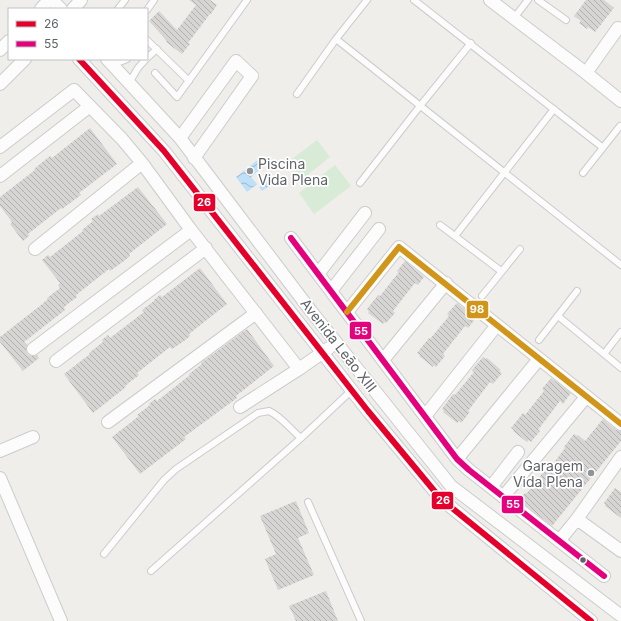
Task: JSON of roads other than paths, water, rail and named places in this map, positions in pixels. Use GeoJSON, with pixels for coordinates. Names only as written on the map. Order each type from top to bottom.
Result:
{"type":"FeatureCollection","features":[{"type":"Feature","properties":{"kind":"street"},"geometry":{"type":"LineString","coordinates":[[41,8],[51,0],[60,8]]}},
{"type":"Feature","properties":{"kind":"street"},"geometry":{"type":"LineString","coordinates":[[74,8],[81,0]]}},
{"type":"Feature","properties":{"kind":"street"},"geometry":{"type":"LineString","coordinates":[[490,0],[586,73],[621,102]]}},
{"type":"Feature","properties":{"kind":"street"},"geometry":{"type":"LineString","coordinates":[[586,73],[618,28]]}},
{"type":"Feature","properties":{"kind":"street"},"geometry":{"type":"LineString","coordinates":[[0,50],[8,42]]}},
{"type":"Feature","properties":{"kind":"street"},"geometry":{"type":"LineString","coordinates":[[0,84],[24,60]]}},
{"type":"Feature","properties":{"kind":"street","name":"Avenida Leão XIII"},"geometry":{"type":"LineString","coordinates":[[79,60],[164,151],[368,411],[441,499],[591,621]]}},
{"type":"Feature","properties":{"kind":"street"},"geometry":{"type":"LineString","coordinates":[[180,138],[236,61],[252,76],[194,158]]}},
{"type":"Feature","properties":{"kind":"street","name":"Avenida Leão XIII"},"geometry":{"type":"LineString","coordinates":[[110,62],[180,138],[337,342],[451,486],[619,616]]}},
{"type":"Feature","properties":{"kind":"street"},"geometry":{"type":"LineString","coordinates":[[120,103],[132,86]]}},
{"type":"Feature","properties":{"kind":"street"},"geometry":{"type":"LineString","coordinates":[[0,147],[74,90],[122,139],[142,163],[191,230],[299,369]]}},
{"type":"Feature","properties":{"kind":"street"},"geometry":{"type":"LineString","coordinates":[[0,176],[90,106]]}},
{"type":"Feature","properties":{"kind":"street"},"geometry":{"type":"LineString","coordinates":[[35,249],[142,163]]}},
{"type":"Feature","properties":{"kind":"street"},"geometry":{"type":"LineString","coordinates":[[318,274],[365,213]]}},
{"type":"Feature","properties":{"kind":"street"},"geometry":{"type":"LineString","coordinates":[[331,292],[379,229]]}},
{"type":"Feature","properties":{"kind":"street"},"geometry":{"type":"LineString","coordinates":[[34,349],[191,230]]}},
{"type":"Feature","properties":{"kind":"street"},"geometry":{"type":"LineString","coordinates":[[291,238],[457,459],[604,576]]}},
{"type":"Feature","properties":{"kind":"street"},"geometry":{"type":"LineString","coordinates":[[347,312],[399,247],[621,424]]}},
{"type":"Feature","properties":{"kind":"street"},"geometry":{"type":"LineString","coordinates":[[56,361],[206,248]]}},
{"type":"Feature","properties":{"kind":"street"},"geometry":{"type":"LineString","coordinates":[[383,360],[446,283]]}},
{"type":"Feature","properties":{"kind":"street"},"geometry":{"type":"LineString","coordinates":[[108,422],[256,313]]}},
{"type":"Feature","properties":{"kind":"street"},"geometry":{"type":"LineString","coordinates":[[425,416],[497,325]]}},
{"type":"Feature","properties":{"kind":"street"},"geometry":{"type":"LineString","coordinates":[[240,407],[299,369],[337,342]]}},
{"type":"Feature","properties":{"kind":"street"},"geometry":{"type":"LineString","coordinates":[[457,459],[539,359]]}},
{"type":"Feature","properties":{"kind":"street"},"geometry":{"type":"LineString","coordinates":[[504,497],[586,397]]}},
{"type":"Feature","properties":{"kind":"street"},"geometry":{"type":"LineString","coordinates":[[0,451],[33,437]]}},
{"type":"Feature","properties":{"kind":"street"},"geometry":{"type":"LineString","coordinates":[[491,487],[518,452]]}},
{"type":"Feature","properties":{"kind":"street"},"geometry":{"type":"LineString","coordinates":[[559,541],[621,457]]}},
{"type":"Feature","properties":{"kind":"street"},"geometry":{"type":"LineString","coordinates":[[0,478],[61,621]]}},
{"type":"Feature","properties":{"kind":"street"},"geometry":{"type":"LineString","coordinates":[[577,518],[621,551]]}},
{"type":"Feature","properties":{"kind":"lane"},"geometry":{"type":"LineString","coordinates":[[119,8],[125,0]]}},
{"type":"Feature","properties":{"kind":"lane"},"geometry":{"type":"LineString","coordinates":[[148,9],[154,0]]}},
{"type":"Feature","properties":{"kind":"lane"},"geometry":{"type":"LineString","coordinates":[[155,73],[177,97],[247,0]]}},
{"type":"Feature","properties":{"kind":"lane"},"geometry":{"type":"LineString","coordinates":[[297,94],[336,39],[367,0]]}},
{"type":"Feature","properties":{"kind":"lane"},"geometry":{"type":"LineString","coordinates":[[414,0],[471,43],[602,147]]}},
{"type":"Feature","properties":{"kind":"lane"},"geometry":{"type":"LineString","coordinates":[[514,18],[528,0]]}},
{"type":"Feature","properties":{"kind":"lane"},"geometry":{"type":"LineString","coordinates":[[538,0],[566,20]]}},
{"type":"Feature","properties":{"kind":"lane"},"geometry":{"type":"LineString","coordinates":[[336,39],[621,265]]}},
{"type":"Feature","properties":{"kind":"lane"},"geometry":{"type":"LineString","coordinates":[[148,41],[189,81]]}},
{"type":"Feature","properties":{"kind":"lane"},"geometry":{"type":"LineString","coordinates":[[360,183],[471,43]]}},
{"type":"Feature","properties":{"kind":"lane"},"geometry":{"type":"LineString","coordinates":[[148,58],[157,49]]}},
{"type":"Feature","properties":{"kind":"lane"},"geometry":{"type":"LineString","coordinates":[[110,62],[121,60]]}},
{"type":"Feature","properties":{"kind":"lane"},"geometry":{"type":"LineString","coordinates":[[132,86],[138,68],[146,60]]}},
{"type":"Feature","properties":{"kind":"lane"},"geometry":{"type":"LineString","coordinates":[[455,236],[554,109]]}},
{"type":"Feature","properties":{"kind":"lane"},"geometry":{"type":"LineString","coordinates":[[583,173],[620,126]]}},
{"type":"Feature","properties":{"kind":"lane"},"geometry":{"type":"LineString","coordinates":[[440,225],[501,271]]}},
{"type":"Feature","properties":{"kind":"lane"},"geometry":{"type":"LineString","coordinates":[[482,296],[520,249]]}},
{"type":"Feature","properties":{"kind":"lane"},"geometry":{"type":"LineString","coordinates":[[539,340],[577,291]]}},
{"type":"Feature","properties":{"kind":"lane"},"geometry":{"type":"LineString","coordinates":[[558,316],[621,368]]}},
{"type":"Feature","properties":{"kind":"lane"},"geometry":{"type":"LineString","coordinates":[[604,354],[621,332]]}},
{"type":"Feature","properties":{"kind":"lane"},"geometry":{"type":"LineString","coordinates":[[151,571],[353,390]]}},
{"type":"Feature","properties":{"kind":"lane"},"geometry":{"type":"LineString","coordinates":[[104,554],[164,480],[176,469],[258,413],[269,410],[278,415],[291,430],[301,438]]}},
{"type":"Feature","properties":{"kind":"lane"},"geometry":{"type":"LineString","coordinates":[[308,502],[361,621]]}},
{"type":"Feature","properties":{"kind":"water","name":"Piscina Vida Plena"},"geometry":{"type":"Polygon","coordinates":[[[260,158],[264,166],[251,177],[257,184],[247,192],[236,177],[260,158]]]}},
{"type":"Feature","properties":{"kind":"water","name":"Piscina Vida Plena"},"geometry":{"type":"Polygon","coordinates":[[[263,158],[275,161],[277,169],[269,166],[263,158]]]}},
{"type":"Feature","properties":{"kind":"water"},"geometry":{"type":"Polygon","coordinates":[[[267,176],[273,179],[268,187],[262,191],[259,187],[264,184],[267,176]]]}},
{"type":"Feature","properties":{"kind":"place","name":"Piscina Vida Plena"},"geometry":{"type":"Point","coordinates":[250,171]}},
{"type":"Feature","properties":{"kind":"place","name":"Garagem Vida Plena"},"geometry":{"type":"Point","coordinates":[591,473]}}]}
